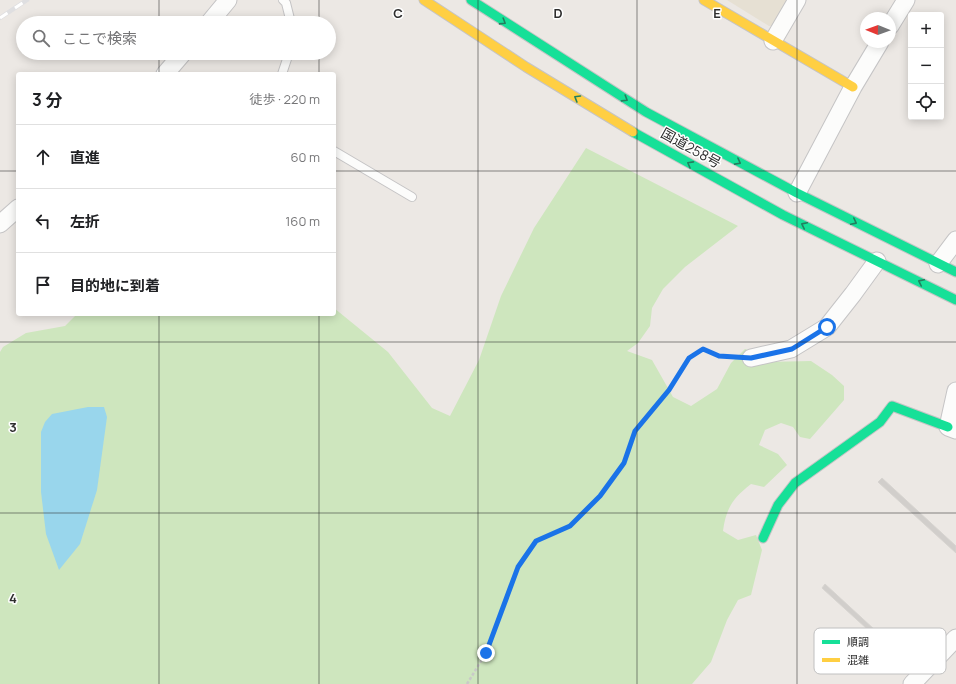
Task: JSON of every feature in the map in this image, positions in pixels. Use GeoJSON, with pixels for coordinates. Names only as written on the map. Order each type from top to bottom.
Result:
{"type":"FeatureCollection","features":[{"type":"Feature","properties":{"kind":"main road","name":"国道258号"},"geometry":{"type":"LineString","coordinates":[[424,0],[526,68],[640,136],[783,215],[956,300]]}},
{"type":"Feature","properties":{"kind":"main road","name":"国道258号"},"geometry":{"type":"LineString","coordinates":[[470,0],[492,6],[646,112],[797,193],[956,272]]}},
{"type":"Feature","properties":{"kind":"main road"},"geometry":{"type":"LineString","coordinates":[[704,0],[853,87]]}},
{"type":"Feature","properties":{"kind":"main road"},"geometry":{"type":"LineString","coordinates":[[763,538],[778,505],[795,483],[880,422],[892,406],[952,428]]}},
{"type":"Feature","properties":{"kind":"street"},"geometry":{"type":"LineString","coordinates":[[215,16],[228,0]]}},
{"type":"Feature","properties":{"kind":"street"},"geometry":{"type":"LineString","coordinates":[[773,41],[798,0]]}},
{"type":"Feature","properties":{"kind":"street"},"geometry":{"type":"LineString","coordinates":[[896,16],[906,0]]}},
{"type":"Feature","properties":{"kind":"street"},"geometry":{"type":"LineString","coordinates":[[797,193],[853,87],[876,48]]}},
{"type":"Feature","properties":{"kind":"street"},"geometry":{"type":"LineString","coordinates":[[167,72],[177,60]]}},
{"type":"Feature","properties":{"kind":"street"},"geometry":{"type":"LineString","coordinates":[[0,224],[16,210]]}},
{"type":"Feature","properties":{"kind":"street"},"geometry":{"type":"LineString","coordinates":[[938,264],[956,240]]}},
{"type":"Feature","properties":{"kind":"street"},"geometry":{"type":"LineString","coordinates":[[751,358],[792,349],[827,327],[877,261]]}},
{"type":"Feature","properties":{"kind":"street"},"geometry":{"type":"LineString","coordinates":[[952,428],[956,391]]}},
{"type":"Feature","properties":{"kind":"street"},"geometry":{"type":"LineString","coordinates":[[946,648],[956,638]]}},
{"type":"Feature","properties":{"kind":"street"},"geometry":{"type":"LineString","coordinates":[[912,684],[922,674]]}},
{"type":"Feature","properties":{"kind":"lane"},"geometry":{"type":"LineString","coordinates":[[283,0],[286,3],[289,16]]}},
{"type":"Feature","properties":{"kind":"lane"},"geometry":{"type":"LineString","coordinates":[[283,72],[287,60]]}},
{"type":"Feature","properties":{"kind":"lane"},"geometry":{"type":"LineString","coordinates":[[336,152],[412,197]]}},
{"type":"Feature","properties":{"kind":"path"},"geometry":{"type":"LineString","coordinates":[[467,684],[486,653],[502,607],[521,562],[536,541],[570,526],[600,496],[624,463],[635,431],[669,390],[689,358],[703,349],[719,356],[751,358]]}},
{"type":"Feature","properties":{"kind":"shaded area"},"geometry":{"type":"Polygon","coordinates":[[[727,0],[791,0],[776,26],[769,26],[727,0]]]}},
{"type":"Feature","properties":{"kind":"green space"},"geometry":{"type":"Polygon","coordinates":[[[586,148],[738,226],[685,267],[663,289],[652,308],[650,326],[638,343],[627,351],[652,360],[673,397],[691,406],[717,389],[731,363],[745,349],[759,354],[765,362],[811,361],[832,375],[844,386],[844,400],[810,439],[800,437],[793,427],[781,423],[765,430],[759,445],[778,454],[787,465],[764,487],[751,484],[739,494],[728,510],[723,531],[738,540],[756,535],[762,550],[751,595],[738,600],[727,620],[711,662],[692,684],[0,684],[0,352],[3,347],[26,333],[65,326],[75,316],[336,316],[336,310],[388,352],[432,408],[450,416],[479,360],[501,296],[534,228],[586,148]]]}},
{"type":"Feature","properties":{"kind":"water"},"geometry":{"type":"Polygon","coordinates":[[[88,407],[104,407],[107,417],[97,490],[80,544],[59,570],[46,534],[41,492],[41,432],[45,422],[52,414],[88,407]]]}},
{"type":"Feature","properties":{"kind":"building"},"geometry":{"type":"Polygon","coordinates":[[[882,478],[956,546],[956,553],[878,482],[882,478]]]}},
{"type":"Feature","properties":{"kind":"building"},"geometry":{"type":"Polygon","coordinates":[[[825,584],[873,628],[866,628],[822,588],[825,584]]]}},
{"type":"Feature","properties":{"kind":"railway"},"geometry":{"type":"LineString","coordinates":[[0,18],[27,0]]}},
{"type":"Feature","properties":{"kind":"traffic: fast"},"geometry":{"type":"LineString","coordinates":[[471,0],[646,112],[797,193],[956,272]]}},
{"type":"Feature","properties":{"kind":"traffic: fast"},"geometry":{"type":"LineString","coordinates":[[633,132],[783,215],[956,300]]}},
{"type":"Feature","properties":{"kind":"traffic: fast"},"geometry":{"type":"LineString","coordinates":[[763,538],[778,505],[795,483],[880,422],[892,406],[948,427]]}},
{"type":"Feature","properties":{"kind":"traffic: slow"},"geometry":{"type":"LineString","coordinates":[[424,0],[526,67],[633,132]]}},
{"type":"Feature","properties":{"kind":"traffic: slow"},"geometry":{"type":"LineString","coordinates":[[704,0],[853,87]]}},
{"type":"Feature","properties":{"kind":"route"},"geometry":{"type":"LineString","coordinates":[[486,653],[518,567],[536,541],[570,526],[600,496],[624,463],[635,431],[654,406],[669,390],[689,358],[703,349],[719,356],[751,358],[792,349],[827,327]]}}]}
